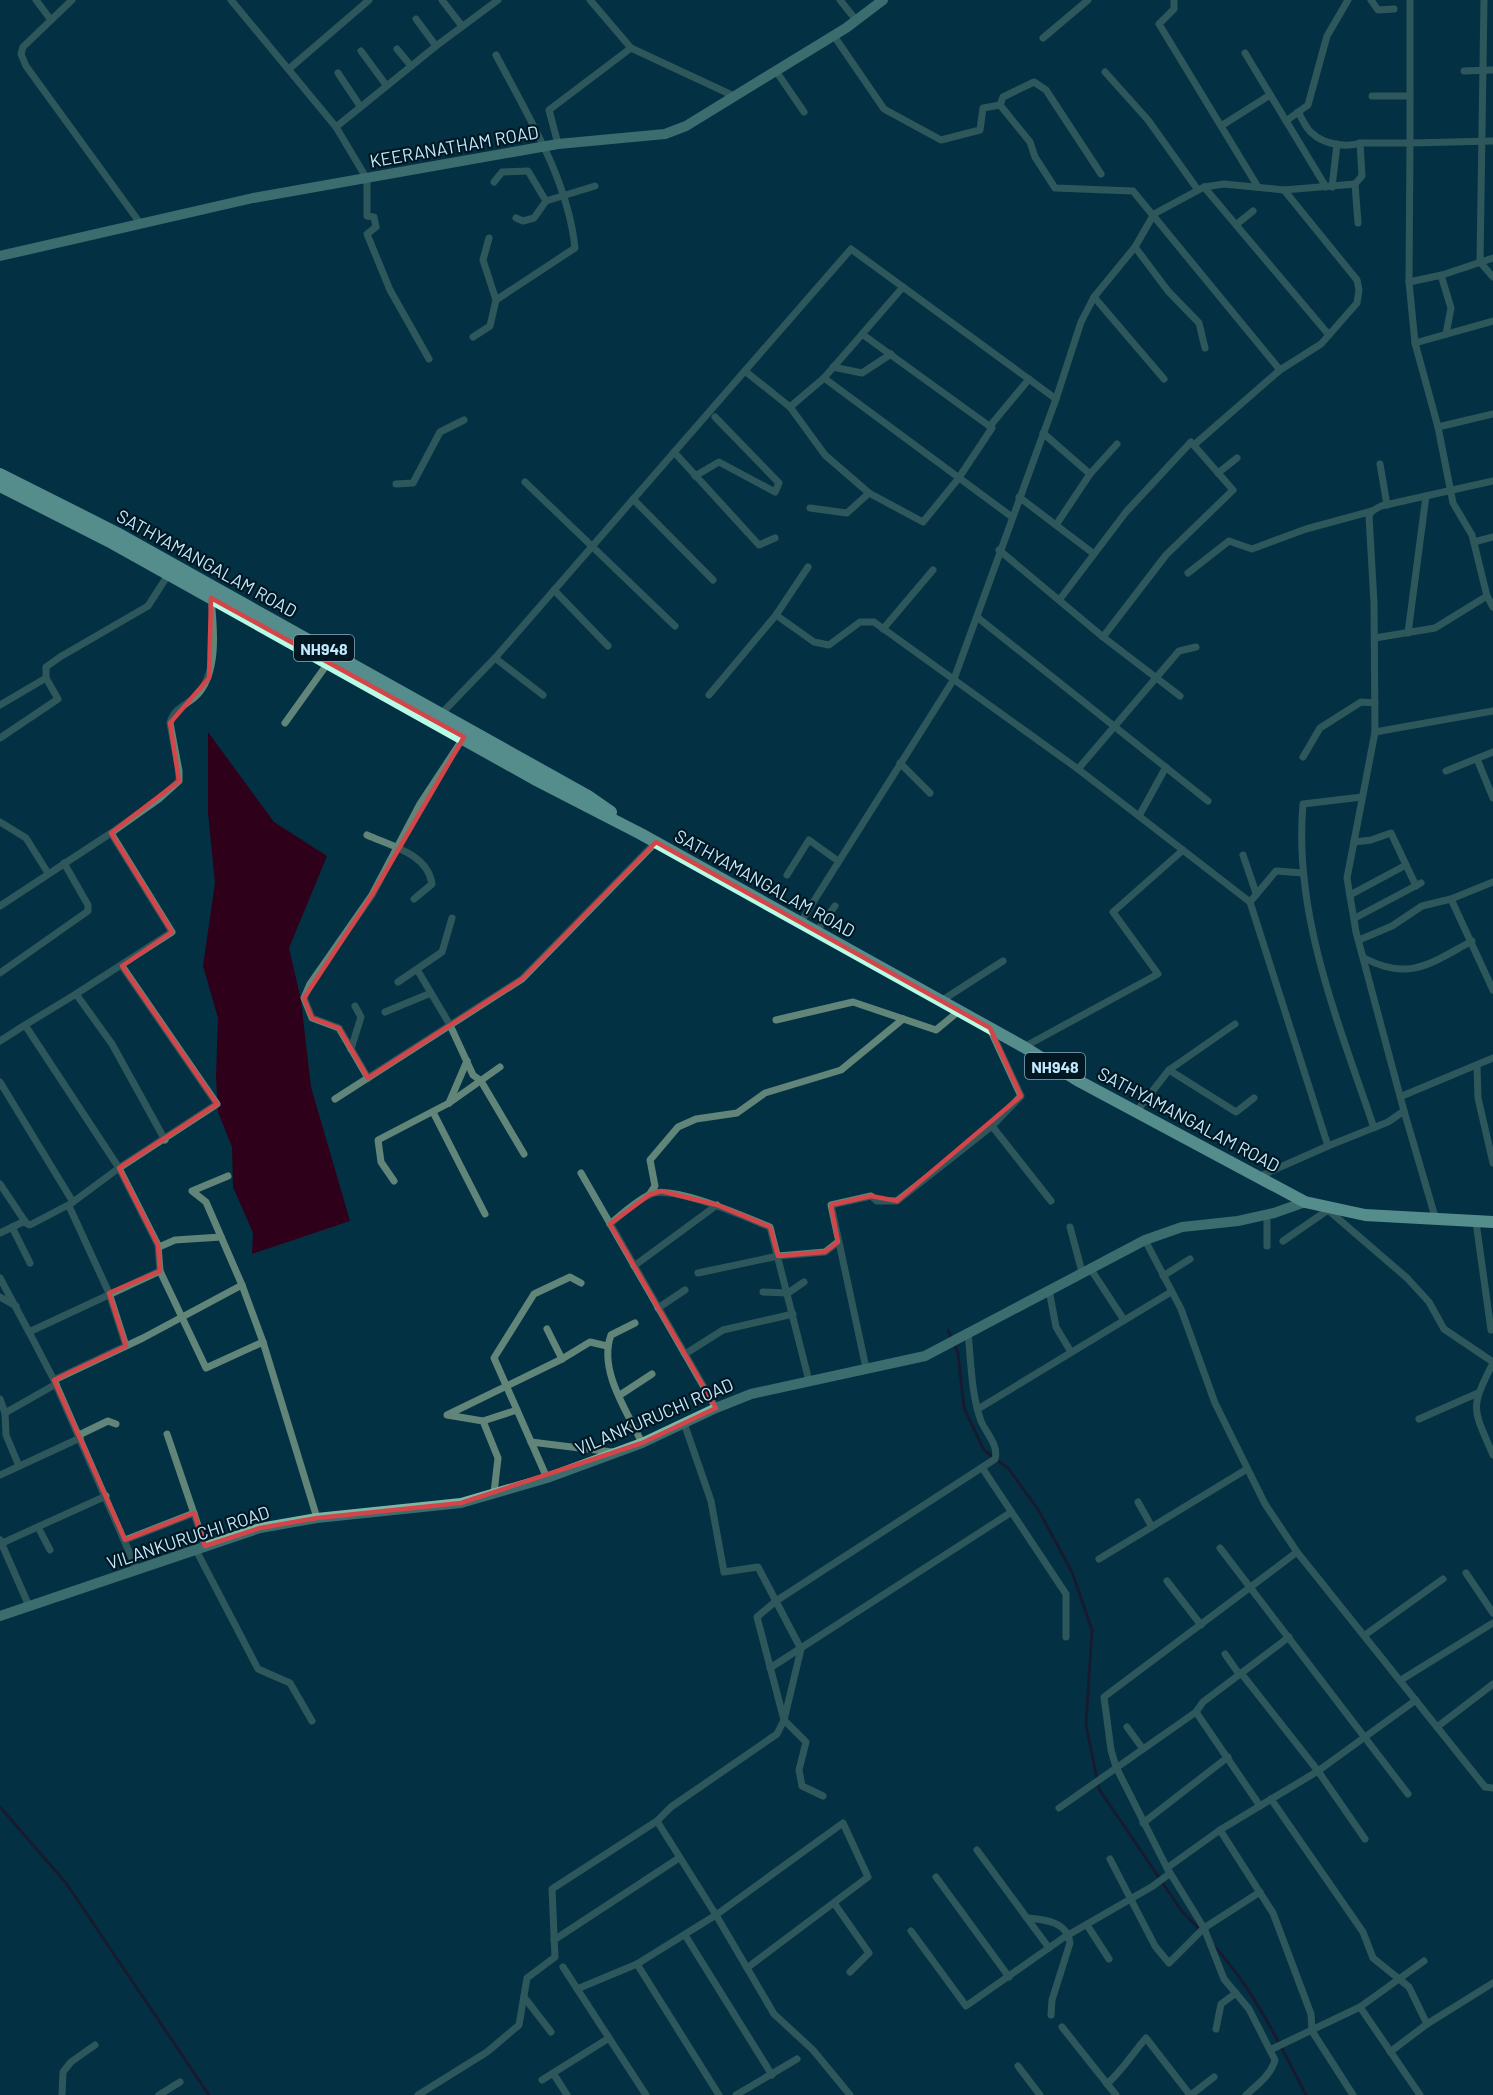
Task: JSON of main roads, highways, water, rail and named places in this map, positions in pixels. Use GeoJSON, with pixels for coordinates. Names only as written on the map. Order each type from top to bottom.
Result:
{"type":"FeatureCollection","features":[{"type":"Feature","properties":{"kind":"highway","name":"SATHYAMANGALAM ROAD"},"geometry":{"type":"LineString","coordinates":[[0,474],[117,533],[287,635],[328,663],[464,737],[538,781],[656,842],[1136,1112],[1305,1202],[1365,1215],[1493,1222]]}},
{"type":"Feature","properties":{"kind":"highway","name":"SATHYAMANGALAM ROAD"},"geometry":{"type":"LineString","coordinates":[[0,486],[49,509],[211,598],[442,713],[588,796],[641,834]]}},
{"type":"Feature","properties":{"kind":"waterway"},"geometry":{"type":"LineString","coordinates":[[948,1330],[952,1339]]}},
{"type":"Feature","properties":{"kind":"waterway"},"geometry":{"type":"LineString","coordinates":[[955,1345],[958,1353],[964,1408],[984,1450],[1009,1469],[1039,1511],[1072,1572],[1092,1630],[1086,1725],[1099,1789],[1181,1910],[1200,1930]]}},
{"type":"Feature","properties":{"kind":"waterway"},"geometry":{"type":"LineString","coordinates":[[0,1807],[66,1883],[209,2095]]}},
{"type":"Feature","properties":{"kind":"waterway"},"geometry":{"type":"LineString","coordinates":[[1212,1944],[1253,1997],[1306,2095]]}}]}
